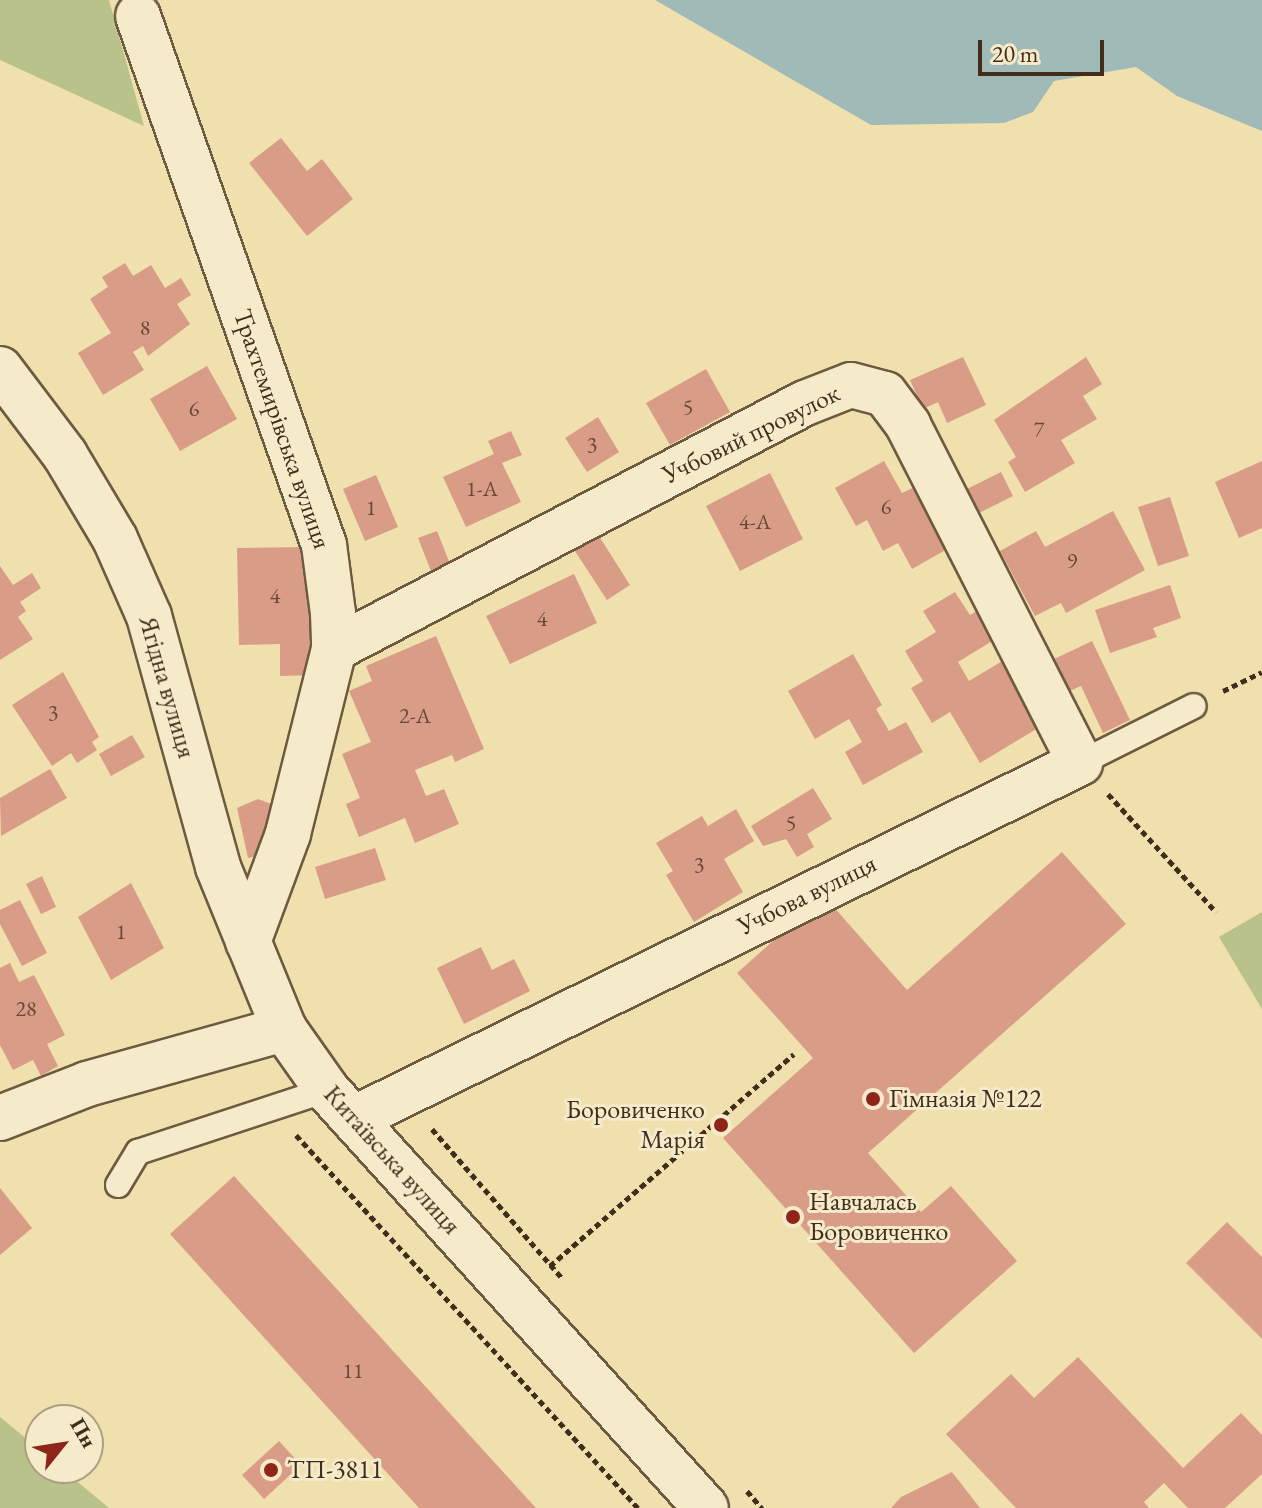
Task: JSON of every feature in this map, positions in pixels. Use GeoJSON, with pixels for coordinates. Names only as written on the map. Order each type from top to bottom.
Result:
{"type":"FeatureCollection","features":[{"type":"Feature","properties":{"kind":"street","name":"Трахтемирівська вулиця"},"geometry":{"type":"LineString","coordinates":[[138,16],[324,545],[334,649],[288,834],[248,942]]}},
{"type":"Feature","properties":{"kind":"street","name":"Ягідна вулиця"},"geometry":{"type":"LineString","coordinates":[[0,369],[65,455],[115,539],[149,616],[218,867],[284,1029]]}},
{"type":"Feature","properties":{"kind":"street","name":"Учбовий провулок"},"geometry":{"type":"LineString","coordinates":[[334,649],[805,403],[851,385],[885,394],[908,425],[1080,763]]}},
{"type":"Feature","properties":{"kind":"street","name":"Учбова вулиця"},"geometry":{"type":"LineString","coordinates":[[340,1105],[1080,763]]}},
{"type":"Feature","properties":{"kind":"street","name":"Китаївська вулиця"},"geometry":{"type":"LineString","coordinates":[[284,1029],[340,1105],[706,1508]]}},
{"type":"Feature","properties":{"kind":"street"},"geometry":{"type":"LineString","coordinates":[[0,1118],[87,1084],[284,1029]]}},
{"type":"Feature","properties":{"kind":"lane","name":"Учбова вулиця"},"geometry":{"type":"LineString","coordinates":[[1080,763],[1194,706]]}},
{"type":"Feature","properties":{"kind":"lane"},"geometry":{"type":"LineString","coordinates":[[118,1185],[138,1152],[271,1108],[340,1105]]}},
{"type":"Feature","properties":{"kind":"path"},"geometry":{"type":"LineString","coordinates":[[1194,706],[1262,672]]}},
{"type":"Feature","properties":{"kind":"path"},"geometry":{"type":"LineString","coordinates":[[1080,763],[1216,912]]}},
{"type":"Feature","properties":{"kind":"path"},"geometry":{"type":"LineString","coordinates":[[550,1266],[794,1054]]}},
{"type":"Feature","properties":{"kind":"path"},"geometry":{"type":"LineString","coordinates":[[271,1108],[638,1508]]}},
{"type":"Feature","properties":{"kind":"green space"},"geometry":{"type":"Polygon","coordinates":[[[0,0],[109,0],[144,126],[0,60],[0,0]]]}},
{"type":"Feature","properties":{"kind":"green space"},"geometry":{"type":"Polygon","coordinates":[[[1262,912],[1262,1009],[1219,937],[1262,912]]]}},
{"type":"Feature","properties":{"kind":"green space"},"geometry":{"type":"Polygon","coordinates":[[[0,1417],[24,1437],[24,1484],[80,1484],[109,1508],[0,1508],[0,1417]]]}},
{"type":"Feature","properties":{"kind":"water"},"geometry":{"type":"Polygon","coordinates":[[[655,0],[1262,0],[1262,131],[1177,96],[1136,67],[1054,81],[1033,112],[1004,123],[871,125],[655,0]]]}},
{"type":"Feature","properties":{"kind":"building"},"geometry":{"type":"Polygon","coordinates":[[[281,138],[307,171],[322,159],[353,199],[307,236],[249,163],[281,138]]]}},
{"type":"Feature","properties":{"kind":"building"},"geometry":{"type":"Polygon","coordinates":[[[125,263],[133,276],[151,265],[165,288],[181,278],[191,295],[177,304],[190,324],[148,356],[143,346],[133,352],[144,370],[103,395],[78,353],[111,333],[90,299],[108,287],[102,277],[125,263]]]}},
{"type":"Feature","properties":{"kind":"building"},"geometry":{"type":"Polygon","coordinates":[[[963,357],[986,405],[947,423],[938,402],[923,409],[910,380],[963,357]]]}},
{"type":"Feature","properties":{"kind":"building"},"geometry":{"type":"Polygon","coordinates":[[[1086,357],[1102,384],[1083,396],[1097,419],[1061,440],[1075,463],[1025,492],[1008,462],[1016,457],[994,420],[1086,357]]]}},
{"type":"Feature","properties":{"kind":"building"},"geometry":{"type":"Polygon","coordinates":[[[207,366],[237,419],[180,451],[150,399],[207,366]]]}},
{"type":"Feature","properties":{"kind":"building"},"geometry":{"type":"Polygon","coordinates":[[[706,369],[730,412],[670,445],[646,403],[706,369]]]}},
{"type":"Feature","properties":{"kind":"building"},"geometry":{"type":"Polygon","coordinates":[[[598,417],[619,452],[587,472],[565,438],[598,417]]]}},
{"type":"Feature","properties":{"kind":"building"},"geometry":{"type":"Polygon","coordinates":[[[511,431],[522,455],[502,463],[521,502],[466,527],[443,477],[494,454],[488,441],[511,431]]]}},
{"type":"Feature","properties":{"kind":"building"},"geometry":{"type":"Polygon","coordinates":[[[884,461],[902,493],[915,487],[949,548],[912,569],[898,543],[883,551],[867,520],[856,526],[835,488],[884,461]]]}},
{"type":"Feature","properties":{"kind":"building"},"geometry":{"type":"Polygon","coordinates":[[[1262,461],[1262,528],[1239,538],[1215,482],[1262,461]]]}},
{"type":"Feature","properties":{"kind":"building"},"geometry":{"type":"Polygon","coordinates":[[[1001,472],[1013,496],[975,515],[963,491],[1001,472]]]}},
{"type":"Feature","properties":{"kind":"building"},"geometry":{"type":"Polygon","coordinates":[[[770,473],[803,539],[740,571],[706,506],[770,473]]]}},
{"type":"Feature","properties":{"kind":"building"},"geometry":{"type":"Polygon","coordinates":[[[376,475],[398,527],[365,541],[343,489],[376,475]]]}},
{"type":"Feature","properties":{"kind":"building"},"geometry":{"type":"Polygon","coordinates":[[[1170,497],[1189,556],[1158,566],[1138,507],[1170,497]]]}},
{"type":"Feature","properties":{"kind":"building"},"geometry":{"type":"Polygon","coordinates":[[[1113,511],[1145,570],[1066,613],[1061,603],[1035,616],[1000,551],[1036,531],[1045,547],[1113,511]]]}},
{"type":"Feature","properties":{"kind":"building"},"geometry":{"type":"Polygon","coordinates":[[[437,531],[450,564],[431,571],[418,538],[437,531]]]}},
{"type":"Feature","properties":{"kind":"building"},"geometry":{"type":"Polygon","coordinates":[[[597,533],[630,585],[607,600],[573,548],[597,533]]]}},
{"type":"Feature","properties":{"kind":"building"},"geometry":{"type":"Polygon","coordinates":[[[310,547],[314,675],[280,676],[280,644],[239,645],[237,548],[310,547]]]}},
{"type":"Feature","properties":{"kind":"building"},"geometry":{"type":"Polygon","coordinates":[[[0,566],[13,585],[32,573],[41,588],[20,602],[26,611],[18,617],[33,639],[0,660],[0,566]]]}},
{"type":"Feature","properties":{"kind":"building"},"geometry":{"type":"Polygon","coordinates":[[[574,574],[597,623],[510,664],[486,616],[574,574]]]}},
{"type":"Feature","properties":{"kind":"building"},"geometry":{"type":"Polygon","coordinates":[[[1170,585],[1181,618],[1153,628],[1157,637],[1110,653],[1095,610],[1170,585]]]}},
{"type":"Feature","properties":{"kind":"building"},"geometry":{"type":"Polygon","coordinates":[[[955,592],[970,615],[980,609],[997,638],[958,662],[969,681],[1004,660],[1043,725],[980,763],[950,712],[932,723],[911,688],[923,681],[905,651],[936,632],[923,611],[955,592]]]}},
{"type":"Feature","properties":{"kind":"building"},"geometry":{"type":"Polygon","coordinates":[[[436,636],[484,749],[455,762],[452,755],[415,770],[426,796],[444,789],[459,824],[415,843],[405,818],[359,837],[346,804],[360,798],[342,754],[371,742],[349,691],[372,681],[366,666],[436,636]]]}},
{"type":"Feature","properties":{"kind":"building"},"geometry":{"type":"Polygon","coordinates":[[[1092,641],[1130,720],[1103,733],[1081,686],[1065,693],[1050,661],[1092,641]]]}},
{"type":"Feature","properties":{"kind":"building"},"geometry":{"type":"Polygon","coordinates":[[[853,654],[882,705],[876,709],[889,731],[906,722],[923,752],[863,785],[845,752],[862,742],[849,719],[815,739],[788,691],[853,654]]]}},
{"type":"Feature","properties":{"kind":"building"},"geometry":{"type":"Polygon","coordinates":[[[63,672],[99,737],[92,742],[97,750],[77,763],[71,753],[52,766],[12,705],[63,672]]]}},
{"type":"Feature","properties":{"kind":"building"},"geometry":{"type":"Polygon","coordinates":[[[132,735],[145,757],[111,776],[99,754],[132,735]]]}},
{"type":"Feature","properties":{"kind":"building"},"geometry":{"type":"Polygon","coordinates":[[[50,769],[67,798],[1,836],[0,798],[50,769]]]}},
{"type":"Feature","properties":{"kind":"building"},"geometry":{"type":"Polygon","coordinates":[[[813,788],[832,819],[807,834],[814,847],[797,857],[786,839],[763,846],[751,826],[813,788]]]}},
{"type":"Feature","properties":{"kind":"building"},"geometry":{"type":"Polygon","coordinates":[[[258,799],[282,808],[278,851],[248,858],[237,808],[258,799]]]}},
{"type":"Feature","properties":{"kind":"building"},"geometry":{"type":"Polygon","coordinates":[[[736,809],[754,841],[724,859],[743,892],[694,922],[666,875],[673,871],[656,843],[702,816],[708,826],[736,809]]]}},
{"type":"Feature","properties":{"kind":"building"},"geometry":{"type":"Polygon","coordinates":[[[375,848],[386,880],[325,899],[315,867],[375,848]]]}},
{"type":"Feature","properties":{"kind":"building"},"geometry":{"type":"Polygon","coordinates":[[[1062,852],[1126,924],[868,1153],[921,1212],[951,1186],[1017,1261],[914,1353],[723,1138],[813,1058],[737,973],[824,896],[907,990],[1062,852]]]}},
{"type":"Feature","properties":{"kind":"building"},"geometry":{"type":"Polygon","coordinates":[[[42,876],[56,907],[41,914],[26,884],[42,876]]]}},
{"type":"Feature","properties":{"kind":"building"},"geometry":{"type":"Polygon","coordinates":[[[131,883],[164,948],[111,980],[78,917],[131,883]]]}},
{"type":"Feature","properties":{"kind":"building"},"geometry":{"type":"Polygon","coordinates":[[[20,900],[47,953],[22,966],[0,924],[0,910],[20,900]]]}},
{"type":"Feature","properties":{"kind":"building"},"geometry":{"type":"Polygon","coordinates":[[[481,947],[492,970],[514,959],[530,991],[464,1024],[437,968],[481,947]]]}},
{"type":"Feature","properties":{"kind":"building"},"geometry":{"type":"Polygon","coordinates":[[[10,963],[19,982],[34,975],[65,1035],[47,1044],[58,1066],[41,1076],[33,1060],[13,1070],[0,1045],[0,968],[10,963]]]}},
{"type":"Feature","properties":{"kind":"building"},"geometry":{"type":"Polygon","coordinates":[[[234,1176],[536,1508],[419,1508],[170,1234],[234,1176]]]}},
{"type":"Feature","properties":{"kind":"building"},"geometry":{"type":"Polygon","coordinates":[[[0,1188],[32,1228],[0,1255],[0,1188]]]}},
{"type":"Feature","properties":{"kind":"building"},"geometry":{"type":"Polygon","coordinates":[[[1227,1222],[1262,1257],[1262,1339],[1186,1263],[1227,1222]]]}},
{"type":"Feature","properties":{"kind":"building"},"geometry":{"type":"Polygon","coordinates":[[[1078,1357],[1183,1468],[1241,1413],[1262,1435],[1262,1474],[1225,1508],[1188,1508],[1164,1483],[1144,1502],[1149,1508],[1016,1508],[946,1434],[1011,1374],[1034,1398],[1078,1357]]]}},
{"type":"Feature","properties":{"kind":"building","name":"ТП-3811"},"geometry":{"type":"Polygon","coordinates":[[[279,1441],[301,1465],[264,1499],[242,1475],[279,1441]]]}},
{"type":"Feature","properties":{"kind":"building"},"geometry":{"type":"Polygon","coordinates":[[[952,1472],[980,1508],[891,1508],[901,1497],[952,1472]]]}},
{"type":"Feature","properties":{"kind":"place","name":"Гімназія №122"},"geometry":{"type":"Point","coordinates":[873,1099]}},
{"type":"Feature","properties":{"kind":"place","name":"Боровиченко Марія"},"geometry":{"type":"Point","coordinates":[721,1125]}},
{"type":"Feature","properties":{"kind":"place","name":"Навчалась Боровиченко"},"geometry":{"type":"Point","coordinates":[793,1217]}},
{"type":"Feature","properties":{"kind":"place","name":"ТП-3811"},"geometry":{"type":"Point","coordinates":[271,1470]}}]}
